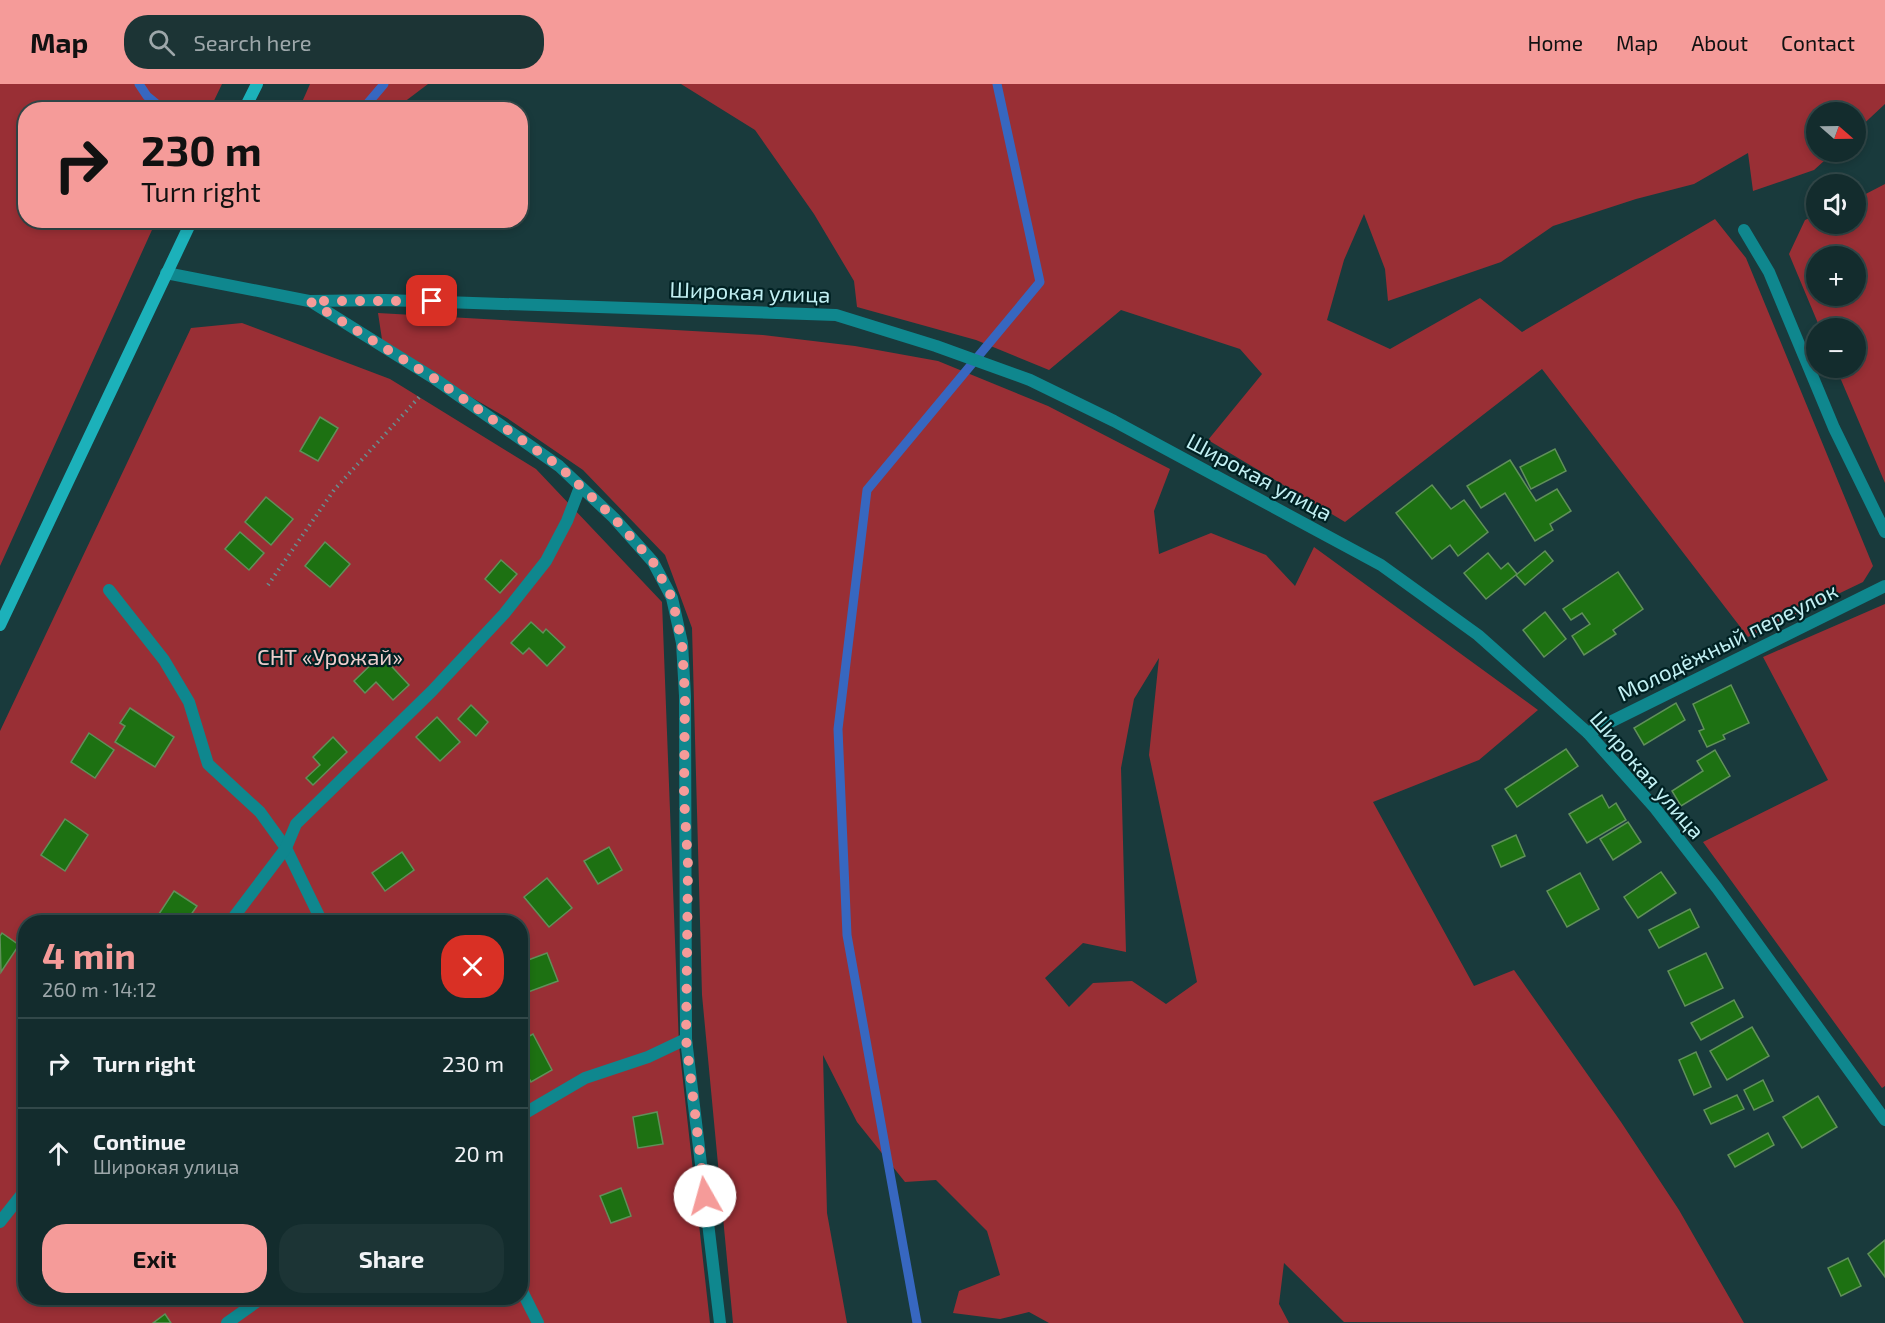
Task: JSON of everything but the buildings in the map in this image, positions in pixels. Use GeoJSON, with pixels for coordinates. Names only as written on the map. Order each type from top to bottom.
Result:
{"type":"FeatureCollection","features":[{"type":"Feature","properties":{"kind":"street"},"geometry":{"type":"LineString","coordinates":[[248,102],[257,84]]}},
{"type":"Feature","properties":{"kind":"street"},"geometry":{"type":"LineString","coordinates":[[0,625],[188,228]]}},
{"type":"Feature","properties":{"kind":"street"},"geometry":{"type":"LineString","coordinates":[[1744,230],[1769,272],[1834,428],[1885,532]]}},
{"type":"Feature","properties":{"kind":"street"},"geometry":{"type":"LineString","coordinates":[[166,273],[309,301],[435,379],[559,466],[653,562],[672,598],[682,643],[688,865],[686,1039],[720,1323]]}},
{"type":"Feature","properties":{"kind":"street","name":"Широкая улица"},"geometry":{"type":"LineString","coordinates":[[309,301],[385,300],[836,315],[936,346],[1030,380],[1114,421],[1381,565],[1478,635],[1588,733],[1655,808],[1710,879],[1885,1120]]}},
{"type":"Feature","properties":{"kind":"street"},"geometry":{"type":"LineString","coordinates":[[235,915],[286,848],[296,824],[432,691],[504,614],[546,561],[567,521],[580,487]]}},
{"type":"Feature","properties":{"kind":"street","name":"Молодёжный переулок"},"geometry":{"type":"LineString","coordinates":[[1588,733],[1885,586]]}},
{"type":"Feature","properties":{"kind":"street"},"geometry":{"type":"LineString","coordinates":[[109,590],[164,660],[189,702],[208,764],[260,812],[286,848],[319,915]]}},
{"type":"Feature","properties":{"kind":"street"},"geometry":{"type":"LineString","coordinates":[[528,1111],[585,1078],[648,1057],[686,1039]]}},
{"type":"Feature","properties":{"kind":"street"},"geometry":{"type":"LineString","coordinates":[[0,1222],[18,1199]]}},
{"type":"Feature","properties":{"kind":"street"},"geometry":{"type":"LineString","coordinates":[[528,1303],[538,1323]]}},
{"type":"Feature","properties":{"kind":"street"},"geometry":{"type":"LineString","coordinates":[[227,1323],[252,1305]]}},
{"type":"Feature","properties":{"kind":"path"},"geometry":{"type":"LineString","coordinates":[[268,585],[334,490],[435,379]]}},
{"type":"Feature","properties":{"kind":"green space"},"geometry":{"type":"Polygon","coordinates":[[[0,84],[222,84],[213,102],[18,102],[18,228],[153,228],[0,566],[0,84]]]}},
{"type":"Feature","properties":{"kind":"green space"},"geometry":{"type":"Polygon","coordinates":[[[310,84],[428,84],[404,102],[302,102],[310,84]]]}},
{"type":"Feature","properties":{"kind":"green space"},"geometry":{"type":"Polygon","coordinates":[[[681,84],[1885,84],[1885,104],[1866,122],[1866,102],[1806,102],[1806,162],[1823,162],[1814,170],[1753,191],[1748,153],[1694,184],[1636,199],[1553,226],[1501,262],[1388,301],[1385,269],[1364,214],[1344,260],[1327,320],[1390,349],[1480,298],[1522,332],[1715,219],[1746,258],[1873,566],[1863,582],[1748,637],[1542,369],[1345,522],[1208,440],[1262,374],[1240,349],[1121,310],[1049,370],[976,340],[857,307],[854,281],[814,214],[755,130],[681,84]]]}},
{"type":"Feature","properties":{"kind":"green space"},"geometry":{"type":"Polygon","coordinates":[[[1885,184],[1885,483],[1840,378],[1866,378],[1866,318],[1816,318],[1811,306],[1866,306],[1866,246],[1806,246],[1806,295],[1789,254],[1805,220],[1806,234],[1866,234],[1866,194],[1885,184]]]}},
{"type":"Feature","properties":{"kind":"green space"},"geometry":{"type":"Polygon","coordinates":[[[378,313],[763,335],[855,346],[938,361],[1048,406],[1170,469],[1154,511],[1159,554],[1211,533],[1266,555],[1295,586],[1314,547],[1538,710],[1479,760],[1373,802],[1474,986],[1514,970],[1621,1122],[1679,1210],[1744,1323],[1344,1322],[1284,1263],[1279,1304],[1289,1323],[1049,1323],[1029,1312],[1000,1319],[953,1313],[959,1291],[1000,1275],[987,1231],[936,1180],[905,1182],[857,1122],[823,1055],[827,1213],[847,1323],[733,1323],[702,995],[692,628],[665,555],[583,470],[507,418],[383,346],[378,313]],[[1159,658],[1134,699],[1121,768],[1126,952],[1083,943],[1045,978],[1069,1007],[1093,983],[1132,981],[1166,1004],[1197,982],[1149,755],[1159,658]]]}},
{"type":"Feature","properties":{"kind":"green space","name":"СНТ «Урожай»"},"geometry":{"type":"Polygon","coordinates":[[[242,323],[390,379],[536,469],[662,602],[679,1045],[710,1323],[0,1323],[0,731],[191,328],[242,323]]]}},
{"type":"Feature","properties":{"kind":"green space"},"geometry":{"type":"Polygon","coordinates":[[[1885,604],[1885,1086],[1882,1088],[1703,842],[1828,780],[1763,657],[1885,604]]]}},
{"type":"Feature","properties":{"kind":"waterway"},"geometry":{"type":"LineString","coordinates":[[139,84],[154,102]]}},
{"type":"Feature","properties":{"kind":"waterway"},"geometry":{"type":"LineString","coordinates":[[369,102],[384,84]]}},
{"type":"Feature","properties":{"kind":"waterway"},"geometry":{"type":"LineString","coordinates":[[917,1323],[847,935],[838,729],[867,490],[1040,282],[997,84]]}},
{"type":"Feature","properties":{"kind":"route"},"geometry":{"type":"LineString","coordinates":[[432,301],[309,301],[435,379],[559,466],[614,518],[653,562],[672,598],[682,643],[685,696],[684,796],[688,865],[686,1039],[705,1196]]}}]}
